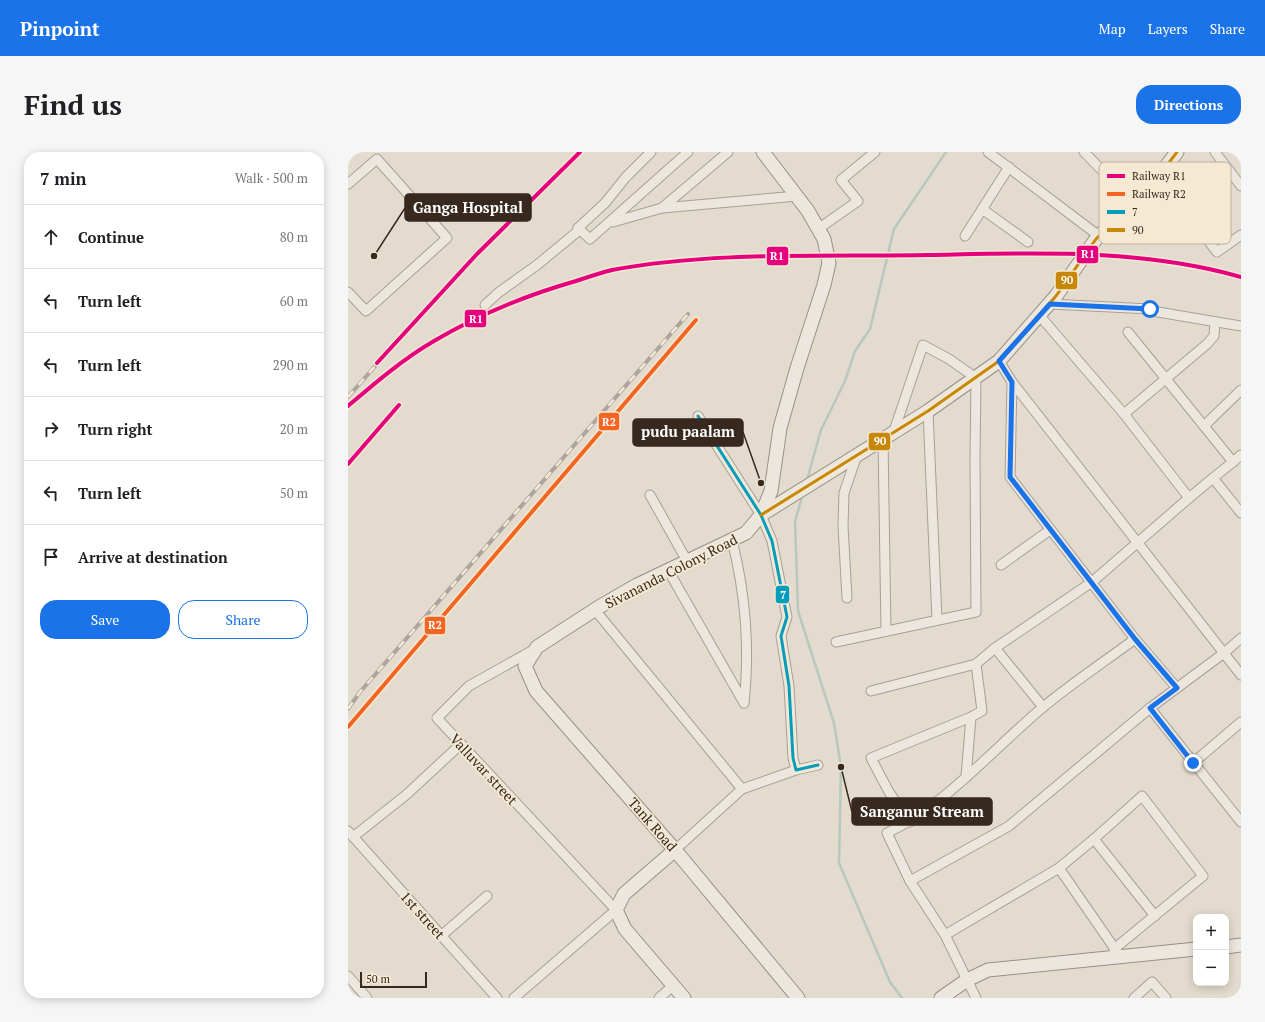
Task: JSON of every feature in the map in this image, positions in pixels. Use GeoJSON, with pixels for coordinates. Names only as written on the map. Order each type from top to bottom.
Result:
{"type":"FeatureCollection","features":[{"type":"Feature","properties":{"kind":"main road","name":"Sivananda Colony Road"},"geometry":{"type":"LineString","coordinates":[[538,647],[637,585],[746,533],[761,515],[771,490],[780,428],[797,368],[824,285],[829,263],[824,239],[797,196],[763,152]]}},
{"type":"Feature","properties":{"kind":"main road"},"geometry":{"type":"LineString","coordinates":[[1169,162],[1177,152]]}},
{"type":"Feature","properties":{"kind":"main road"},"geometry":{"type":"LineString","coordinates":[[761,515],[928,411],[999,361],[1050,304],[1099,236]]}},
{"type":"Feature","properties":{"kind":"main road","name":"Tank Road"},"geometry":{"type":"LineString","coordinates":[[538,647],[525,666],[536,691],[675,850],[798,998]]}},
{"type":"Feature","properties":{"kind":"main road"},"geometry":{"type":"LineString","coordinates":[[675,850],[624,894],[616,910],[625,929],[684,998]]}},
{"type":"Feature","properties":{"kind":"main road"},"geometry":{"type":"LineString","coordinates":[[943,996],[967,980],[988,970],[1117,952],[1193,949]]}},
{"type":"Feature","properties":{"kind":"street"},"geometry":{"type":"LineString","coordinates":[[485,306],[498,293],[537,265],[577,232],[578,228],[606,203],[626,177],[651,152]]}},
{"type":"Feature","properties":{"kind":"street"},"geometry":{"type":"LineString","coordinates":[[578,228],[590,239],[610,223],[688,152]]}},
{"type":"Feature","properties":{"kind":"street"},"geometry":{"type":"LineString","coordinates":[[662,208],[728,152]]}},
{"type":"Feature","properties":{"kind":"street"},"geometry":{"type":"LineString","coordinates":[[818,229],[858,201],[841,180],[874,152]]}},
{"type":"Feature","properties":{"kind":"street"},"geometry":{"type":"LineString","coordinates":[[988,152],[1099,236]]}},
{"type":"Feature","properties":{"kind":"street"},"geometry":{"type":"LineString","coordinates":[[1084,152],[1099,167]]}},
{"type":"Feature","properties":{"kind":"street"},"geometry":{"type":"LineString","coordinates":[[1215,152],[1223,162]]}},
{"type":"Feature","properties":{"kind":"street"},"geometry":{"type":"LineString","coordinates":[[348,184],[377,159],[447,238],[366,311],[348,292]]}},
{"type":"Feature","properties":{"kind":"street"},"geometry":{"type":"LineString","coordinates":[[965,236],[1009,167]]}},
{"type":"Feature","properties":{"kind":"street"},"geometry":{"type":"LineString","coordinates":[[1231,173],[1241,186]]}},
{"type":"Feature","properties":{"kind":"street"},"geometry":{"type":"LineString","coordinates":[[610,223],[662,208],[797,196]]}},
{"type":"Feature","properties":{"kind":"street"},"geometry":{"type":"LineString","coordinates":[[982,209],[1028,242]]}},
{"type":"Feature","properties":{"kind":"street"},"geometry":{"type":"LineString","coordinates":[[1231,242],[1241,235]]}},
{"type":"Feature","properties":{"kind":"street"},"geometry":{"type":"LineString","coordinates":[[1211,244],[1217,252],[1228,244]]}},
{"type":"Feature","properties":{"kind":"street"},"geometry":{"type":"LineString","coordinates":[[1050,304],[1150,309],[1241,326]]}},
{"type":"Feature","properties":{"kind":"street"},"geometry":{"type":"LineString","coordinates":[[1040,316],[1124,414],[1189,498]]}},
{"type":"Feature","properties":{"kind":"street"},"geometry":{"type":"LineString","coordinates":[[1124,414],[1214,336],[1215,322]]}},
{"type":"Feature","properties":{"kind":"street"},"geometry":{"type":"LineString","coordinates":[[1128,332],[1233,462]]}},
{"type":"Feature","properties":{"kind":"street"},"geometry":{"type":"LineString","coordinates":[[836,642],[976,612],[974,496],[976,378],[949,359],[924,345],[894,431]]}},
{"type":"Feature","properties":{"kind":"street"},"geometry":{"type":"LineString","coordinates":[[999,361],[1012,382],[1241,675]]}},
{"type":"Feature","properties":{"kind":"street"},"geometry":{"type":"LineString","coordinates":[[1012,382],[1010,477],[1135,639],[1177,688]]}},
{"type":"Feature","properties":{"kind":"street"},"geometry":{"type":"LineString","coordinates":[[1204,426],[1241,390]]}},
{"type":"Feature","properties":{"kind":"street"},"geometry":{"type":"LineString","coordinates":[[928,411],[937,620]]}},
{"type":"Feature","properties":{"kind":"street"},"geometry":{"type":"LineString","coordinates":[[698,416],[761,515],[772,541],[787,617],[782,636],[789,686],[793,758],[796,770]]}},
{"type":"Feature","properties":{"kind":"street"},"geometry":{"type":"LineString","coordinates":[[883,438],[886,631]]}},
{"type":"Feature","properties":{"kind":"street"},"geometry":{"type":"LineString","coordinates":[[847,598],[843,526],[844,493],[857,455]]}},
{"type":"Feature","properties":{"kind":"street"},"geometry":{"type":"LineString","coordinates":[[871,691],[976,664],[995,648],[1092,582],[1241,455]]}},
{"type":"Feature","properties":{"kind":"street"},"geometry":{"type":"LineString","coordinates":[[1213,478],[1241,513]]}},
{"type":"Feature","properties":{"kind":"street"},"geometry":{"type":"LineString","coordinates":[[650,495],[687,561]]}},
{"type":"Feature","properties":{"kind":"street"},"geometry":{"type":"LineString","coordinates":[[1002,565],[1050,530]]}},
{"type":"Feature","properties":{"kind":"street"},"geometry":{"type":"LineString","coordinates":[[668,570],[744,703],[746,682],[745,627],[741,573],[732,540]]}},
{"type":"Feature","properties":{"kind":"street"},"geometry":{"type":"LineString","coordinates":[[595,610],[742,789]]}},
{"type":"Feature","properties":{"kind":"street"},"geometry":{"type":"LineString","coordinates":[[910,881],[1009,826],[1150,708],[1224,653],[1241,638]]}},
{"type":"Feature","properties":{"kind":"street"},"geometry":{"type":"LineString","coordinates":[[976,998],[945,935],[910,881],[887,833],[910,822],[966,777],[1043,707],[1135,639]]}},
{"type":"Feature","properties":{"kind":"street","name":"Valluvar street"},"geometry":{"type":"LineString","coordinates":[[538,647],[469,686],[437,718],[616,910]]}},
{"type":"Feature","properties":{"kind":"street"},"geometry":{"type":"LineString","coordinates":[[995,648],[1043,707]]}},
{"type":"Feature","properties":{"kind":"street"},"geometry":{"type":"LineString","coordinates":[[910,822],[889,792],[871,758],[971,717],[982,711],[976,664]]}},
{"type":"Feature","properties":{"kind":"street"},"geometry":{"type":"LineString","coordinates":[[1150,708],[1241,822]]}},
{"type":"Feature","properties":{"kind":"street"},"geometry":{"type":"LineString","coordinates":[[966,777],[971,717]]}},
{"type":"Feature","properties":{"kind":"street"},"geometry":{"type":"LineString","coordinates":[[1193,763],[1241,722]]}},
{"type":"Feature","properties":{"kind":"street"},"geometry":{"type":"LineString","coordinates":[[350,834],[406,795],[461,744]]}},
{"type":"Feature","properties":{"kind":"street"},"geometry":{"type":"LineString","coordinates":[[675,850],[742,789],[796,770],[818,765]]}},
{"type":"Feature","properties":{"kind":"street"},"geometry":{"type":"LineString","coordinates":[[945,935],[1059,868],[1142,796],[1203,876],[1155,916],[1117,952],[1059,868]]}},
{"type":"Feature","properties":{"kind":"street","name":"1st street"},"geometry":{"type":"LineString","coordinates":[[350,834],[497,998]]}},
{"type":"Feature","properties":{"kind":"street"},"geometry":{"type":"LineString","coordinates":[[1094,839],[1155,916]]}},
{"type":"Feature","properties":{"kind":"street"},"geometry":{"type":"LineString","coordinates":[[442,936],[486,896]]}},
{"type":"Feature","properties":{"kind":"street"},"geometry":{"type":"LineString","coordinates":[[514,998],[616,910]]}},
{"type":"Feature","properties":{"kind":"street"},"geometry":{"type":"LineString","coordinates":[[348,976],[367,998]]}},
{"type":"Feature","properties":{"kind":"street"},"geometry":{"type":"LineString","coordinates":[[1134,998],[1152,982],[1166,998]]}},
{"type":"Feature","properties":{"kind":"street"},"geometry":{"type":"LineString","coordinates":[[659,998],[674,985]]}},
{"type":"Feature","properties":{"kind":"waterway"},"geometry":{"type":"LineString","coordinates":[[807,480],[821,430],[845,381],[855,351],[870,329],[894,229],[946,152]]}},
{"type":"Feature","properties":{"kind":"waterway"},"geometry":{"type":"LineString","coordinates":[[803,494],[795,521],[798,611],[834,723],[841,767],[839,863],[890,982],[902,998]]}},
{"type":"Feature","properties":{"kind":"railway"},"geometry":{"type":"LineString","coordinates":[[348,397],[461,272],[580,152]]}},
{"type":"Feature","properties":{"kind":"railway"},"geometry":{"type":"LineString","coordinates":[[348,406],[400,363],[434,341],[485,314],[539,293],[598,274],[612,270],[651,264],[730,257],[1047,253],[1086,254],[1164,261],[1241,277]]}},
{"type":"Feature","properties":{"kind":"railway"},"geometry":{"type":"LineString","coordinates":[[348,709],[360,692],[688,314]]}},
{"type":"Feature","properties":{"kind":"railway"},"geometry":{"type":"LineString","coordinates":[[348,727],[696,320]]}},
{"type":"Feature","properties":{"kind":"railway"},"geometry":{"type":"LineString","coordinates":[[348,464],[399,405]]}},
{"type":"Feature","properties":{"kind":"rail line","name":"R1"},"geometry":{"type":"LineString","coordinates":[[377,363],[477,254],[580,152]]}},
{"type":"Feature","properties":{"kind":"rail line","name":"R1"},"geometry":{"type":"LineString","coordinates":[[348,406],[400,363],[434,341],[485,314],[539,293],[598,274],[612,270],[651,264],[730,257],[1047,253],[1086,254],[1164,261],[1241,277]]}},
{"type":"Feature","properties":{"kind":"rail line","name":"R2"},"geometry":{"type":"LineString","coordinates":[[348,727],[696,320]]}},
{"type":"Feature","properties":{"kind":"rail line","name":"R1"},"geometry":{"type":"LineString","coordinates":[[348,464],[399,405]]}},
{"type":"Feature","properties":{"kind":"transit line","name":"90"},"geometry":{"type":"LineString","coordinates":[[1169,162],[1177,152]]}},
{"type":"Feature","properties":{"kind":"transit line","name":"90"},"geometry":{"type":"LineString","coordinates":[[761,515],[928,411],[999,361],[1056,296],[1099,236]]}},
{"type":"Feature","properties":{"kind":"transit line","name":"7"},"geometry":{"type":"LineString","coordinates":[[698,416],[761,515],[772,541],[787,617],[781,636],[789,686],[793,758],[796,770],[818,765]]}},
{"type":"Feature","properties":{"kind":"place","name":"Ganga Hospital"},"geometry":{"type":"Point","coordinates":[374,256]}},
{"type":"Feature","properties":{"kind":"place","name":"pudu paalam"},"geometry":{"type":"Point","coordinates":[761,483]}},
{"type":"Feature","properties":{"kind":"place","name":"Sanganur Stream"},"geometry":{"type":"Point","coordinates":[841,767]}},
{"type":"Feature","properties":{"kind":"route"},"geometry":{"type":"LineString","coordinates":[[1150,309],[1050,304],[999,361],[1012,382],[1012,424],[1009,464],[1010,477],[1135,639],[1177,688],[1150,708],[1193,763]]}}]}
